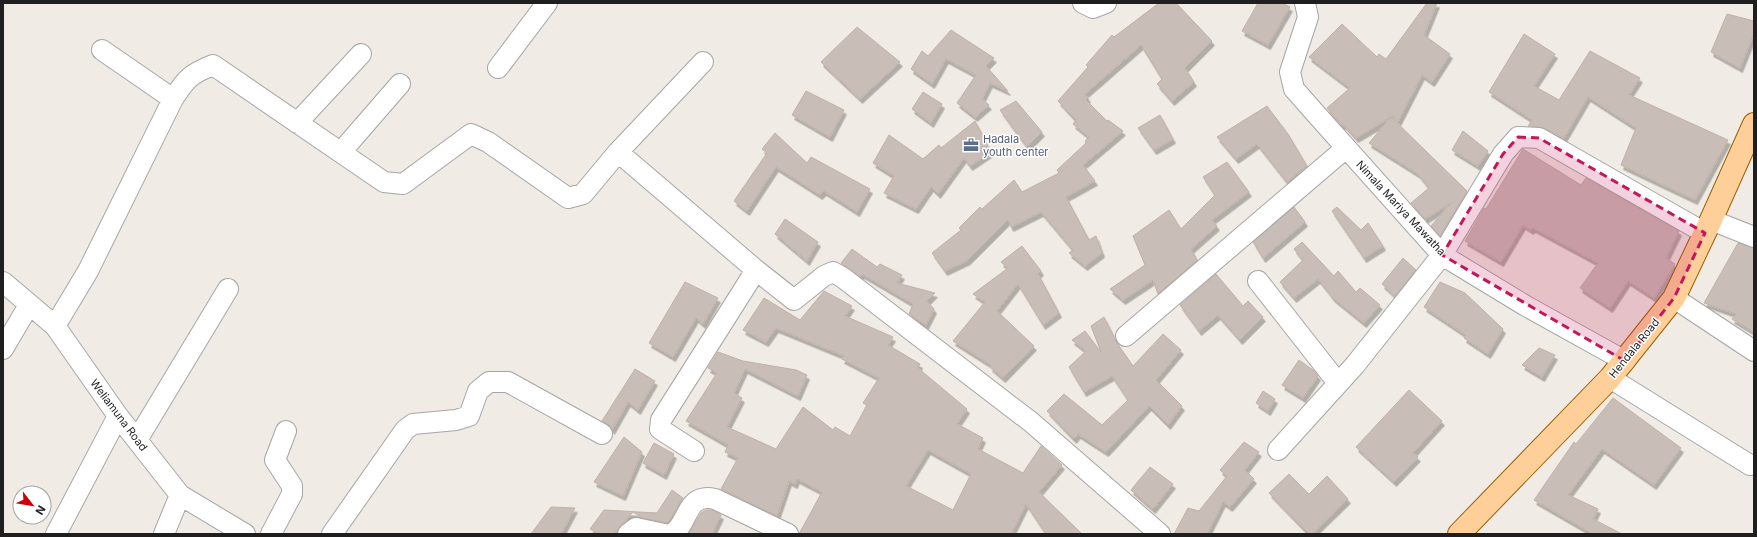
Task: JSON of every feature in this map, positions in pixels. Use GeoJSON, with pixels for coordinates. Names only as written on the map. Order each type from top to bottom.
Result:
{"type":"FeatureCollection","features":[{"type":"Feature","properties":{"kind":"main road","name":"Hendala Road"},"geometry":{"type":"LineString","coordinates":[[1459,534],[1610,378],[1674,298],[1754,124]]}},
{"type":"Feature","properties":{"kind":"street"},"geometry":{"type":"LineString","coordinates":[[498,68],[548,3]]}},
{"type":"Feature","properties":{"kind":"street"},"geometry":{"type":"LineString","coordinates":[[1083,3],[1093,8],[1106,3]]}},
{"type":"Feature","properties":{"kind":"street","name":"Nimala Mariya Mawatha"},"geometry":{"type":"LineString","coordinates":[[1305,3],[1308,17],[1290,72],[1294,89],[1346,148],[1442,255],[1526,306],[1625,361]]}},
{"type":"Feature","properties":{"kind":"street"},"geometry":{"type":"LineString","coordinates":[[102,50],[173,99]]}},
{"type":"Feature","properties":{"kind":"street"},"geometry":{"type":"LineString","coordinates":[[297,123],[361,54]]}},
{"type":"Feature","properties":{"kind":"street"},"geometry":{"type":"LineString","coordinates":[[54,326],[88,271],[173,99],[185,80],[197,71],[213,65],[384,182],[403,184],[471,134],[488,142],[568,198],[583,194],[618,152],[703,62]]}},
{"type":"Feature","properties":{"kind":"street"},"geometry":{"type":"LineString","coordinates":[[342,152],[400,84]]}},
{"type":"Feature","properties":{"kind":"street"},"geometry":{"type":"LineString","coordinates":[[1278,450],[1355,365],[1442,255],[1503,154],[1518,137],[1539,138],[1708,226],[1754,237]]}},
{"type":"Feature","properties":{"kind":"street"},"geometry":{"type":"LineString","coordinates":[[1126,336],[1346,148]]}},
{"type":"Feature","properties":{"kind":"street"},"geometry":{"type":"LineString","coordinates":[[618,152],[756,270],[794,300],[824,276],[833,272],[842,277],[1032,422],[1160,534]]}},
{"type":"Feature","properties":{"kind":"street"},"geometry":{"type":"LineString","coordinates":[[694,451],[660,429],[661,420],[756,270]]}},
{"type":"Feature","properties":{"kind":"street"},"geometry":{"type":"LineString","coordinates":[[1258,281],[1338,383]]}},
{"type":"Feature","properties":{"kind":"street","name":"Weliamuna Road"},"geometry":{"type":"LineString","coordinates":[[3,282],[54,326],[118,416],[180,495],[245,534]]}},
{"type":"Feature","properties":{"kind":"street"},"geometry":{"type":"LineString","coordinates":[[137,440],[228,289]]}},
{"type":"Feature","properties":{"kind":"street"},"geometry":{"type":"LineString","coordinates":[[1674,298],[1754,351]]}},
{"type":"Feature","properties":{"kind":"street"},"geometry":{"type":"LineString","coordinates":[[3,348],[29,305]]}},
{"type":"Feature","properties":{"kind":"street"},"geometry":{"type":"LineString","coordinates":[[1610,378],[1750,465]]}},
{"type":"Feature","properties":{"kind":"street"},"geometry":{"type":"LineString","coordinates":[[332,534],[405,430],[413,424],[456,420],[469,416],[478,392],[489,382],[508,382],[602,434]]}},
{"type":"Feature","properties":{"kind":"street"},"geometry":{"type":"LineString","coordinates":[[56,534],[118,416]]}},
{"type":"Feature","properties":{"kind":"street"},"geometry":{"type":"LineString","coordinates":[[270,534],[292,494],[292,486],[274,460],[286,431]]}},
{"type":"Feature","properties":{"kind":"street"},"geometry":{"type":"LineString","coordinates":[[164,534],[180,495]]}},
{"type":"Feature","properties":{"kind":"street"},"geometry":{"type":"LineString","coordinates":[[671,534],[676,530],[690,507],[700,498],[708,497],[715,498],[788,534]]}},
{"type":"Feature","properties":{"kind":"street"},"geometry":{"type":"LineString","coordinates":[[628,534],[636,528],[664,534]]}},
{"type":"Feature","properties":{"kind":"highlighted area"},"geometry":{"type":"Polygon","coordinates":[[[1518,137],[1539,138],[1705,233],[1674,298],[1625,361],[1442,255],[1503,154],[1518,137]]]}},
{"type":"Feature","properties":{"kind":"building"},"geometry":{"type":"Polygon","coordinates":[[[1159,3],[1176,3],[1212,41],[1185,68],[1194,82],[1172,101],[1157,84],[1162,79],[1141,45],[1085,94],[1088,98],[1086,100],[1107,121],[1108,120],[1123,131],[1083,165],[1095,181],[1066,197],[1089,240],[1096,236],[1102,253],[1085,266],[1069,253],[1073,250],[1041,212],[1011,227],[1008,220],[968,260],[945,271],[932,253],[961,230],[959,228],[980,207],[982,209],[1014,180],[1022,192],[1059,173],[1057,170],[1086,143],[1085,141],[1089,137],[1073,124],[1076,120],[1058,101],[1088,67],[1086,65],[1112,35],[1114,37],[1159,3]]]}},
{"type":"Feature","properties":{"kind":"building"},"geometry":{"type":"Polygon","coordinates":[[[1258,3],[1282,3],[1290,7],[1268,45],[1242,31],[1258,3]]]}},
{"type":"Feature","properties":{"kind":"building"},"geometry":{"type":"Polygon","coordinates":[[[1427,3],[1437,3],[1424,35],[1450,54],[1432,82],[1422,75],[1398,122],[1393,116],[1356,138],[1343,124],[1342,126],[1327,108],[1350,88],[1309,57],[1342,24],[1377,57],[1379,54],[1386,59],[1427,3]]]}},
{"type":"Feature","properties":{"kind":"building"},"geometry":{"type":"Polygon","coordinates":[[[1727,14],[1754,21],[1754,33],[1740,68],[1711,52],[1727,14]]]}},
{"type":"Feature","properties":{"kind":"building"},"geometry":{"type":"Polygon","coordinates":[[[857,27],[900,62],[860,99],[821,62],[857,27]]]}},
{"type":"Feature","properties":{"kind":"building"},"geometry":{"type":"Polygon","coordinates":[[[951,30],[994,58],[986,66],[1008,91],[990,83],[982,99],[989,105],[975,117],[957,103],[976,75],[946,59],[932,84],[911,69],[922,51],[928,56],[951,30]]]}},
{"type":"Feature","properties":{"kind":"building"},"geometry":{"type":"Polygon","coordinates":[[[1524,34],[1555,54],[1534,86],[1559,100],[1590,51],[1640,78],[1629,95],[1728,140],[1695,200],[1621,165],[1636,128],[1588,97],[1564,138],[1544,128],[1528,126],[1532,120],[1489,92],[1524,34]]]}},
{"type":"Feature","properties":{"kind":"building"},"geometry":{"type":"Polygon","coordinates":[[[806,91],[844,110],[830,137],[792,115],[806,91]]]}},
{"type":"Feature","properties":{"kind":"building"},"geometry":{"type":"Polygon","coordinates":[[[923,92],[942,104],[931,123],[912,109],[923,92]]]}},
{"type":"Feature","properties":{"kind":"building"},"geometry":{"type":"Polygon","coordinates":[[[1016,101],[1042,132],[1027,147],[1000,110],[1016,101]]]}},
{"type":"Feature","properties":{"kind":"building"},"geometry":{"type":"Polygon","coordinates":[[[1267,106],[1288,134],[1307,166],[1287,182],[1257,144],[1236,159],[1217,137],[1267,106]]]}},
{"type":"Feature","properties":{"kind":"building"},"geometry":{"type":"Polygon","coordinates":[[[1160,115],[1173,139],[1154,150],[1138,128],[1160,115]]]}},
{"type":"Feature","properties":{"kind":"building"},"geometry":{"type":"Polygon","coordinates":[[[1391,117],[1467,191],[1440,236],[1431,226],[1451,203],[1425,219],[1411,203],[1429,188],[1418,174],[1369,143],[1391,117]]]}},
{"type":"Feature","properties":{"kind":"building"},"geometry":{"type":"Polygon","coordinates":[[[975,121],[991,152],[970,166],[964,158],[938,194],[931,187],[916,209],[884,193],[894,176],[873,163],[889,135],[923,159],[939,145],[941,148],[975,121]]]}},
{"type":"Feature","properties":{"kind":"building"},"geometry":{"type":"Polygon","coordinates":[[[1463,131],[1488,151],[1478,166],[1452,150],[1463,131]]]}},
{"type":"Feature","properties":{"kind":"building"},"geometry":{"type":"Polygon","coordinates":[[[775,133],[807,163],[811,157],[870,189],[857,212],[824,191],[820,195],[776,167],[747,211],[734,201],[767,153],[762,149],[775,133]]]}},
{"type":"Feature","properties":{"kind":"building"},"geometry":{"type":"Polygon","coordinates":[[[1523,149],[1581,185],[1586,178],[1679,231],[1666,258],[1675,264],[1654,298],[1628,281],[1610,308],[1580,288],[1598,263],[1533,228],[1531,230],[1523,225],[1501,262],[1465,241],[1484,208],[1486,209],[1523,149]]]}},
{"type":"Feature","properties":{"kind":"building"},"geometry":{"type":"Polygon","coordinates":[[[1227,162],[1249,192],[1212,220],[1217,226],[1191,249],[1197,260],[1158,294],[1153,280],[1123,300],[1110,289],[1145,265],[1133,236],[1169,210],[1181,229],[1215,195],[1203,177],[1227,162]]]}},
{"type":"Feature","properties":{"kind":"building"},"geometry":{"type":"Polygon","coordinates":[[[1294,207],[1305,222],[1263,258],[1253,242],[1294,207]]]}},
{"type":"Feature","properties":{"kind":"building"},"geometry":{"type":"Polygon","coordinates":[[[1337,207],[1361,230],[1368,223],[1383,246],[1364,258],[1332,211],[1337,207]]]}},
{"type":"Feature","properties":{"kind":"building"},"geometry":{"type":"Polygon","coordinates":[[[785,219],[818,242],[807,261],[775,234],[785,219]]]}},
{"type":"Feature","properties":{"kind":"building"},"geometry":{"type":"Polygon","coordinates":[[[1302,242],[1334,276],[1338,271],[1356,292],[1360,288],[1380,305],[1364,323],[1333,298],[1318,279],[1294,298],[1280,282],[1303,260],[1294,249],[1302,242]]]}},
{"type":"Feature","properties":{"kind":"building"},"geometry":{"type":"Polygon","coordinates":[[[1738,243],[1754,248],[1754,332],[1732,319],[1736,314],[1704,303],[1738,243]]]}},
{"type":"Feature","properties":{"kind":"building"},"geometry":{"type":"Polygon","coordinates":[[[1022,246],[1041,271],[1038,274],[1059,313],[1043,325],[1018,284],[997,311],[1034,346],[1003,378],[990,367],[991,365],[953,341],[985,302],[973,294],[1008,268],[1001,262],[1022,246]]]}},
{"type":"Feature","properties":{"kind":"building"},"geometry":{"type":"Polygon","coordinates":[[[852,249],[877,267],[880,264],[902,275],[897,283],[935,293],[927,301],[934,309],[926,325],[909,314],[913,304],[862,274],[860,277],[841,263],[852,249]]]}},
{"type":"Feature","properties":{"kind":"building"},"geometry":{"type":"Polygon","coordinates":[[[1403,258],[1416,270],[1395,296],[1382,284],[1403,258]]]}},
{"type":"Feature","properties":{"kind":"building"},"geometry":{"type":"Polygon","coordinates":[[[1216,274],[1243,306],[1248,301],[1263,317],[1240,340],[1218,315],[1199,331],[1180,305],[1216,274]]]}},
{"type":"Feature","properties":{"kind":"building"},"geometry":{"type":"Polygon","coordinates":[[[685,282],[718,298],[703,324],[696,318],[673,357],[649,343],[685,282]]]}},
{"type":"Feature","properties":{"kind":"building"},"geometry":{"type":"Polygon","coordinates":[[[1440,282],[1465,293],[1503,329],[1488,354],[1464,338],[1466,335],[1424,307],[1440,282]]]}},
{"type":"Feature","properties":{"kind":"building"},"geometry":{"type":"Polygon","coordinates":[[[824,291],[852,306],[845,316],[893,337],[888,345],[920,364],[918,368],[967,409],[957,424],[983,438],[978,449],[1023,473],[1041,446],[1062,465],[1039,492],[1082,534],[1046,534],[1026,504],[1011,534],[799,534],[822,492],[797,479],[795,484],[789,481],[777,516],[721,489],[738,458],[725,452],[728,445],[686,421],[717,373],[708,368],[718,352],[743,361],[796,370],[807,375],[798,396],[745,369],[734,393],[742,398],[727,427],[776,449],[803,407],[833,430],[835,427],[850,436],[867,405],[863,403],[879,378],[842,359],[844,356],[776,328],[766,342],[743,330],[764,298],[800,320],[824,291]],[[928,450],[906,486],[953,510],[971,474],[928,450]]]}},
{"type":"Feature","properties":{"kind":"building"},"geometry":{"type":"Polygon","coordinates":[[[1104,317],[1117,343],[1133,366],[1163,334],[1181,350],[1156,380],[1182,406],[1168,425],[1149,406],[1106,452],[1078,434],[1074,439],[1047,411],[1064,394],[1102,425],[1128,400],[1112,376],[1084,392],[1069,367],[1086,351],[1072,340],[1085,331],[1101,352],[1091,326],[1104,317]]]}},
{"type":"Feature","properties":{"kind":"building"},"geometry":{"type":"Polygon","coordinates":[[[1539,348],[1555,355],[1542,377],[1522,365],[1539,348]]]}},
{"type":"Feature","properties":{"kind":"building"},"geometry":{"type":"Polygon","coordinates":[[[1299,360],[1313,370],[1318,376],[1303,398],[1282,385],[1299,360]]]}},
{"type":"Feature","properties":{"kind":"building"},"geometry":{"type":"Polygon","coordinates":[[[635,369],[655,381],[638,410],[628,402],[612,430],[608,424],[602,421],[635,369]]]}},
{"type":"Feature","properties":{"kind":"building"},"geometry":{"type":"Polygon","coordinates":[[[1409,390],[1442,421],[1413,453],[1418,457],[1394,482],[1356,447],[1409,390]]]}},
{"type":"Feature","properties":{"kind":"building"},"geometry":{"type":"Polygon","coordinates":[[[1263,391],[1275,399],[1268,411],[1256,403],[1263,391]]]}},
{"type":"Feature","properties":{"kind":"building"},"geometry":{"type":"Polygon","coordinates":[[[1613,398],[1681,448],[1654,485],[1602,449],[1568,495],[1598,509],[1593,519],[1622,534],[1593,534],[1534,500],[1574,442],[1576,444],[1613,398]]]}},
{"type":"Feature","properties":{"kind":"building"},"geometry":{"type":"Polygon","coordinates":[[[624,437],[642,452],[623,496],[594,482],[624,437]]]}},
{"type":"Feature","properties":{"kind":"building"},"geometry":{"type":"Polygon","coordinates":[[[1244,442],[1259,452],[1245,470],[1254,479],[1230,507],[1223,502],[1207,534],[1174,534],[1188,508],[1199,511],[1227,476],[1220,470],[1244,442]]]}},
{"type":"Feature","properties":{"kind":"building"},"geometry":{"type":"Polygon","coordinates":[[[654,443],[674,454],[664,475],[643,463],[654,443]]]}},
{"type":"Feature","properties":{"kind":"building"},"geometry":{"type":"Polygon","coordinates":[[[1150,467],[1173,484],[1153,509],[1131,490],[1150,467]]]}},
{"type":"Feature","properties":{"kind":"building"},"geometry":{"type":"Polygon","coordinates":[[[1289,474],[1309,494],[1327,476],[1348,499],[1312,534],[1309,534],[1269,493],[1289,474]]]}},
{"type":"Feature","properties":{"kind":"building"},"geometry":{"type":"Polygon","coordinates":[[[672,490],[683,498],[667,523],[643,518],[633,512],[614,534],[600,534],[590,529],[604,510],[657,513],[672,490]]]}},
{"type":"Feature","properties":{"kind":"building"},"geometry":{"type":"Polygon","coordinates":[[[551,507],[575,508],[561,534],[531,534],[551,507]]]}},
{"type":"Feature","properties":{"kind":"building"},"geometry":{"type":"Polygon","coordinates":[[[706,510],[712,510],[721,515],[712,534],[688,534],[701,513],[706,510]]]}},
{"type":"Feature","properties":{"kind":"place","name":"Hadala youth center"},"geometry":{"type":"Point","coordinates":[971,145]}}]}
